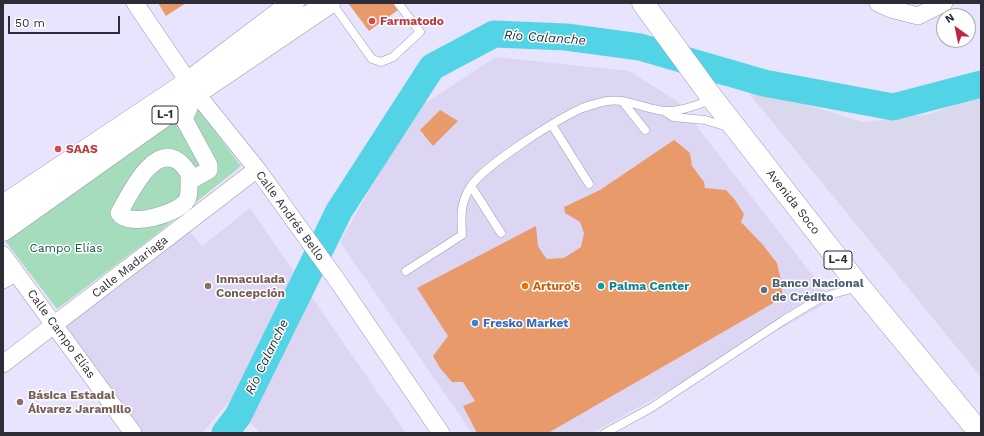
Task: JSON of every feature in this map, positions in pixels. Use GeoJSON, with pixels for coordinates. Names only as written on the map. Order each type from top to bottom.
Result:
{"type":"FeatureCollection","features":[{"type":"Feature","properties":{"kind":"main road","name":"L-1"},"geometry":{"type":"LineString","coordinates":[[3,230],[191,94],[292,3]]}},
{"type":"Feature","properties":{"kind":"main road","name":"L-1"},"geometry":{"type":"LineString","coordinates":[[3,206],[191,94],[331,3]]}},
{"type":"Feature","properties":{"kind":"main road","name":"Avenida Soco"},"geometry":{"type":"LineString","coordinates":[[643,3],[666,32],[707,91],[736,129],[859,286],[980,433]]}},
{"type":"Feature","properties":{"kind":"street","name":"Calle Andrés Bello"},"geometry":{"type":"LineString","coordinates":[[135,3],[191,94],[257,169],[305,238],[339,283],[441,433]]}},
{"type":"Feature","properties":{"kind":"street"},"geometry":{"type":"LineString","coordinates":[[878,3],[891,9],[918,16],[942,3]]}},
{"type":"Feature","properties":{"kind":"street"},"geometry":{"type":"LineString","coordinates":[[189,175],[195,178],[209,170],[209,165],[184,119],[191,94]]}},
{"type":"Feature","properties":{"kind":"street","name":"Calle Madariaga"},"geometry":{"type":"LineString","coordinates":[[3,364],[257,169]]}},
{"type":"Feature","properties":{"kind":"street","name":"Calle Campo Elías"},"geometry":{"type":"LineString","coordinates":[[3,255],[133,433]]}},
{"type":"Feature","properties":{"kind":"lane"},"geometry":{"type":"LineString","coordinates":[[331,3],[372,59],[381,62],[393,57],[420,32],[398,3]]}},
{"type":"Feature","properties":{"kind":"lane"},"geometry":{"type":"LineString","coordinates":[[406,271],[462,235],[460,209],[471,186],[490,166],[552,125],[579,110],[608,101],[623,102],[664,111],[679,110],[707,91]]}},
{"type":"Feature","properties":{"kind":"lane"},"geometry":{"type":"LineString","coordinates":[[623,102],[645,130]]}},
{"type":"Feature","properties":{"kind":"lane"},"geometry":{"type":"LineString","coordinates":[[664,111],[673,117],[705,120],[736,129]]}},
{"type":"Feature","properties":{"kind":"lane"},"geometry":{"type":"LineString","coordinates":[[552,125],[589,184]]}},
{"type":"Feature","properties":{"kind":"lane"},"geometry":{"type":"LineString","coordinates":[[471,186],[502,233]]}},
{"type":"Feature","properties":{"kind":"lane"},"geometry":{"type":"LineString","coordinates":[[606,433],[651,408],[784,320],[822,297],[859,286]]}},
{"type":"Feature","properties":{"kind":"shaded area","name":"Palma Center"},"geometry":{"type":"Polygon","coordinates":[[[496,57],[629,71],[677,101],[832,300],[592,433],[472,433],[340,242],[415,110],[496,57]]]}},
{"type":"Feature","properties":{"kind":"shaded area"},"geometry":{"type":"Polygon","coordinates":[[[747,91],[800,103],[863,122],[930,114],[981,95],[981,377],[747,91]]]}},
{"type":"Feature","properties":{"kind":"shaded area","name":"Inmaculada Concepción"},"geometry":{"type":"Polygon","coordinates":[[[250,208],[406,433],[259,433],[232,398],[202,433],[134,433],[60,326],[188,229],[202,246],[250,208]]]}},
{"type":"Feature","properties":{"kind":"green space","name":"Campo Elías"},"geometry":{"type":"Polygon","coordinates":[[[194,103],[241,166],[149,240],[57,309],[3,238],[194,103]]]}},
{"type":"Feature","properties":{"kind":"building"},"geometry":{"type":"Polygon","coordinates":[[[158,3],[186,3],[166,16],[158,3]]]}},
{"type":"Feature","properties":{"kind":"building","name":"Farmatodo"},"geometry":{"type":"Polygon","coordinates":[[[348,3],[393,3],[398,10],[369,31],[348,3]]]}},
{"type":"Feature","properties":{"kind":"building"},"geometry":{"type":"Polygon","coordinates":[[[440,110],[458,121],[433,146],[420,130],[440,110]]]}},
{"type":"Feature","properties":{"kind":"building","name":"Palma Center"},"geometry":{"type":"Polygon","coordinates":[[[674,140],[690,153],[692,166],[704,182],[705,188],[726,190],[735,200],[744,214],[741,222],[762,244],[777,263],[782,285],[782,298],[548,433],[477,433],[463,406],[475,401],[463,382],[452,382],[440,368],[433,356],[448,336],[417,288],[536,226],[538,246],[547,259],[564,258],[581,247],[584,233],[580,222],[565,213],[564,207],[600,190],[674,140]]]}},
{"type":"Feature","properties":{"kind":"waterway","name":"Río Calanche"},"geometry":{"type":"LineString","coordinates":[[225,433],[238,416],[339,211],[432,67],[494,34],[566,37],[640,47],[764,83],[893,107],[981,84]]}},
{"type":"Feature","properties":{"kind":"place","name":"Farmatodo"},"geometry":{"type":"Point","coordinates":[372,21]}},
{"type":"Feature","properties":{"kind":"place","name":"SAAS"},"geometry":{"type":"Point","coordinates":[58,149]}},
{"type":"Feature","properties":{"kind":"place","name":"Inmaculada Concepción"},"geometry":{"type":"Point","coordinates":[208,286]}},
{"type":"Feature","properties":{"kind":"place","name":"Arturo's"},"geometry":{"type":"Point","coordinates":[525,286]}},
{"type":"Feature","properties":{"kind":"place","name":"Palma Center"},"geometry":{"type":"Point","coordinates":[601,286]}},
{"type":"Feature","properties":{"kind":"place","name":"Banco Nacional de Crédito"},"geometry":{"type":"Point","coordinates":[764,290]}},
{"type":"Feature","properties":{"kind":"place","name":"Fresko Market"},"geometry":{"type":"Point","coordinates":[475,323]}},
{"type":"Feature","properties":{"kind":"place","name":"Básica Estadal Álvarez Jaramillo"},"geometry":{"type":"Point","coordinates":[20,402]}}]}
